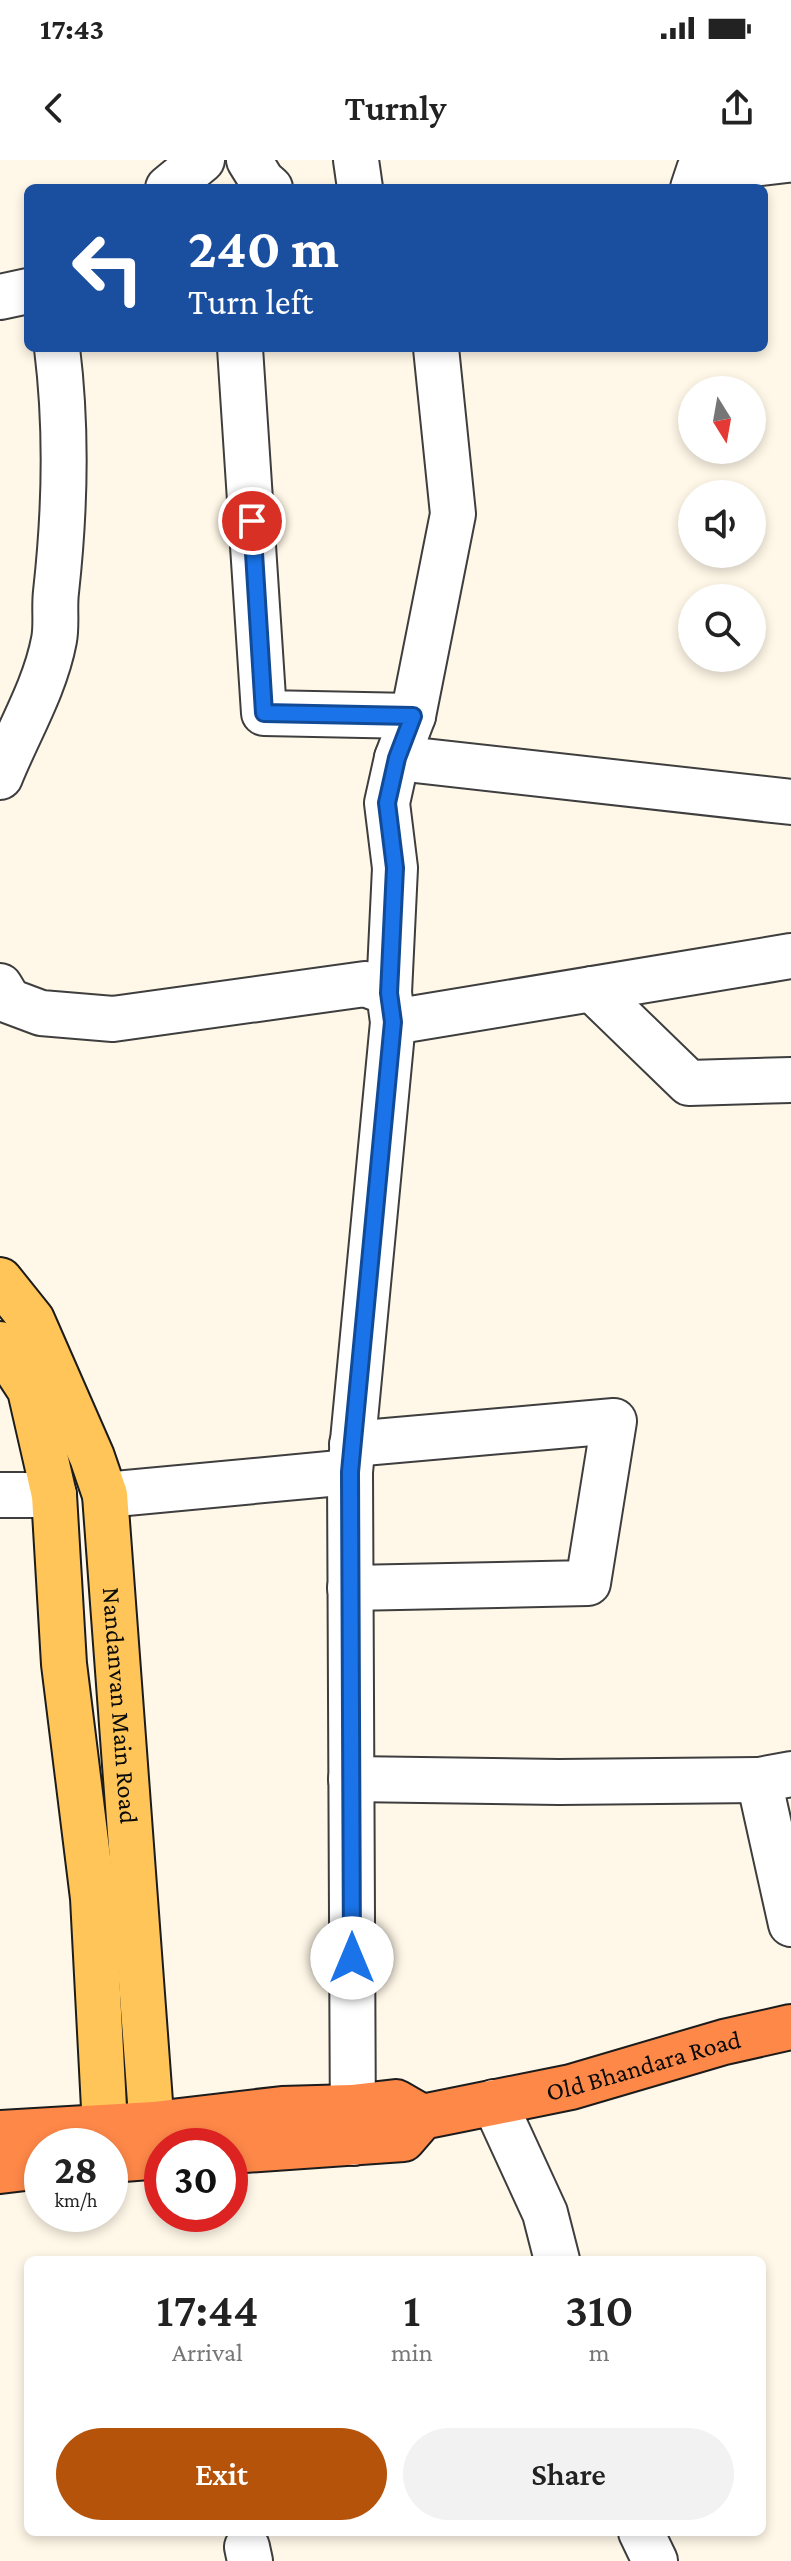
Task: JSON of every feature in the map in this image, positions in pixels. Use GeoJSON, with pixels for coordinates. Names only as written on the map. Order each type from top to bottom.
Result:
{"type":"FeatureCollection","features":[{"type":"Feature","properties":{"kind":"highway","name":"Old Bhandara Road"},"geometry":{"type":"LineString","coordinates":[[353,2125],[396,2102],[422,2117],[571,2087],[724,2042],[791,2027]]}},
{"type":"Feature","properties":{"kind":"highway"},"geometry":{"type":"LineString","coordinates":[[216,2128],[282,2109],[353,2125]]}},
{"type":"Feature","properties":{"kind":"highway"},"geometry":{"type":"LineString","coordinates":[[248,2147],[353,2125]]}},
{"type":"Feature","properties":{"kind":"highway"},"geometry":{"type":"LineString","coordinates":[[0,2133],[24,2135]]}},
{"type":"Feature","properties":{"kind":"highway"},"geometry":{"type":"LineString","coordinates":[[0,2171],[24,2168]]}},
{"type":"Feature","properties":{"kind":"main road","name":"Nandanvan Main Road"},"geometry":{"type":"LineString","coordinates":[[0,1280],[32,1320],[92,1457],[105,1495],[156,2128]]}},
{"type":"Feature","properties":{"kind":"main road"},"geometry":{"type":"LineString","coordinates":[[0,1344],[30,1390],[54,1495],[64,1664],[93,1898],[106,2128]]}},
{"type":"Feature","properties":{"kind":"street"},"geometry":{"type":"LineString","coordinates":[[173,184],[202,160]]}},
{"type":"Feature","properties":{"kind":"street"},"geometry":{"type":"LineString","coordinates":[[219,184],[226,160]]}},
{"type":"Feature","properties":{"kind":"street"},"geometry":{"type":"LineString","coordinates":[[249,160],[265,184]]}},
{"type":"Feature","properties":{"kind":"street"},"geometry":{"type":"LineString","coordinates":[[356,160],[359,184]]}},
{"type":"Feature","properties":{"kind":"street"},"geometry":{"type":"LineString","coordinates":[[694,184],[699,170],[787,160]]}},
{"type":"Feature","properties":{"kind":"street"},"geometry":{"type":"LineString","coordinates":[[0,297],[24,292]]}},
{"type":"Feature","properties":{"kind":"street"},"geometry":{"type":"LineString","coordinates":[[0,777],[40,685],[54,640],[55,596],[61,555],[64,404],[58,352]]}},
{"type":"Feature","properties":{"kind":"street"},"geometry":{"type":"LineString","coordinates":[[240,352],[264,713],[413,716]]}},
{"type":"Feature","properties":{"kind":"street"},"geometry":{"type":"LineString","coordinates":[[353,2125],[351,1458],[391,1007],[395,868],[387,803],[397,758],[413,716],[453,514],[436,352]]}},
{"type":"Feature","properties":{"kind":"street"},"geometry":{"type":"LineString","coordinates":[[397,758],[791,802]]}},
{"type":"Feature","properties":{"kind":"street"},"geometry":{"type":"LineString","coordinates":[[0,986],[9,1001],[41,1013],[113,1019],[365,984],[391,1007],[592,989],[791,956]]}},
{"type":"Feature","properties":{"kind":"street"},"geometry":{"type":"LineString","coordinates":[[592,989],[689,1083],[791,1080]]}},
{"type":"Feature","properties":{"kind":"street"},"geometry":{"type":"LineString","coordinates":[[105,1495],[614,1421],[588,1583],[350,1588]]}},
{"type":"Feature","properties":{"kind":"street"},"geometry":{"type":"LineString","coordinates":[[0,1495],[54,1495]]}},
{"type":"Feature","properties":{"kind":"street"},"geometry":{"type":"LineString","coordinates":[[351,1779],[559,1782],[775,1777],[791,1924]]}},
{"type":"Feature","properties":{"kind":"street"},"geometry":{"type":"LineString","coordinates":[[494,2102],[545,2213],[556,2256]]}},
{"type":"Feature","properties":{"kind":"street"},"geometry":{"type":"LineString","coordinates":[[643,2536],[655,2561]]}},
{"type":"Feature","properties":{"kind":"route"},"geometry":{"type":"LineString","coordinates":[[252,521],[264,713],[413,716],[397,758],[387,803],[395,868],[389,993],[393,1022],[350,1472],[352,1958]]}}]}
